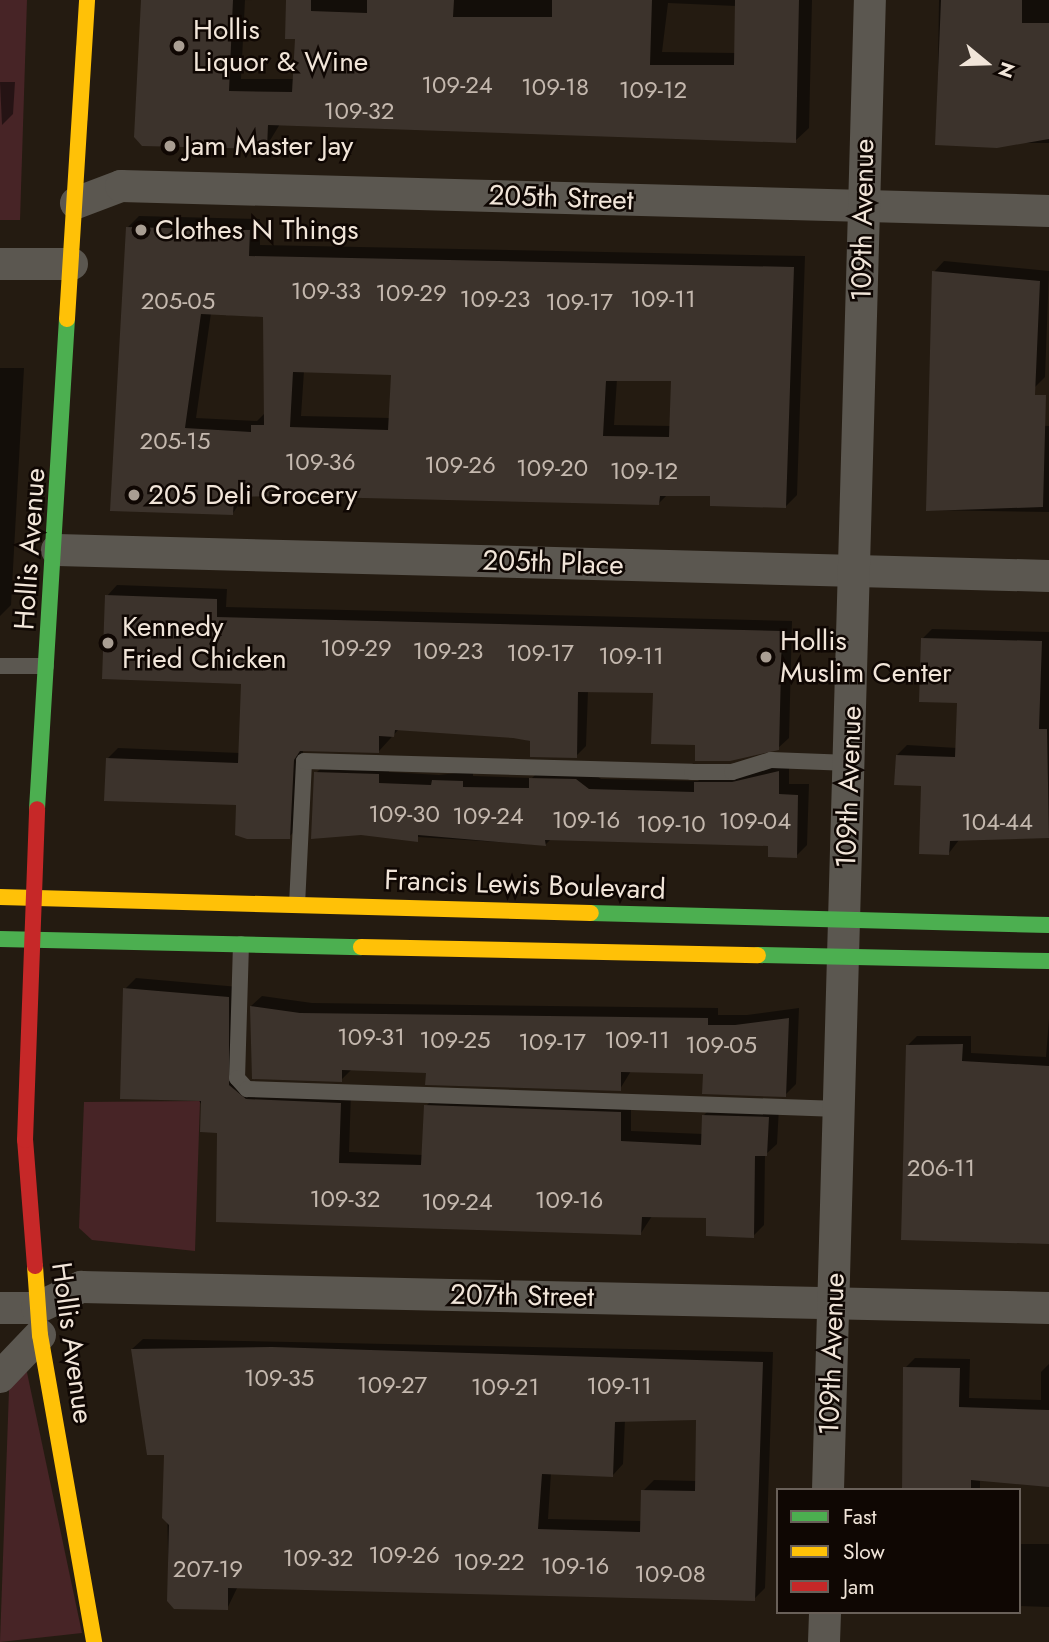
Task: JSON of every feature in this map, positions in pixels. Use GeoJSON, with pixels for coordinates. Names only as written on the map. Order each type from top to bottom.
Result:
{"type":"FeatureCollection","features":[{"type":"Feature","properties":{"kind":"main road","name":"Hollis Avenue"},"geometry":{"type":"LineString","coordinates":[[87,0],[57,550],[32,897],[25,1140],[38,1322],[94,1642]]}},
{"type":"Feature","properties":{"kind":"main road","name":"Francis Lewis Boulevard"},"geometry":{"type":"LineString","coordinates":[[0,897],[1049,925]]}},
{"type":"Feature","properties":{"kind":"main road"},"geometry":{"type":"LineString","coordinates":[[0,939],[1049,961]]}},
{"type":"Feature","properties":{"kind":"street","name":"109th Avenue"},"geometry":{"type":"LineString","coordinates":[[828,1488],[857,571],[863,206],[870,0]]}},
{"type":"Feature","properties":{"kind":"street","name":"205th Street"},"geometry":{"type":"LineString","coordinates":[[76,203],[121,186],[1049,211]]}},
{"type":"Feature","properties":{"kind":"street"},"geometry":{"type":"LineString","coordinates":[[0,264],[72,264]]}},
{"type":"Feature","properties":{"kind":"street","name":"205th Place"},"geometry":{"type":"LineString","coordinates":[[57,550],[1049,576]]}},
{"type":"Feature","properties":{"kind":"street","name":"207th Street"},"geometry":{"type":"LineString","coordinates":[[0,1308],[38,1322],[81,1287],[1049,1308]]}},
{"type":"Feature","properties":{"kind":"street"},"geometry":{"type":"LineString","coordinates":[[0,1377],[38,1322]]}},
{"type":"Feature","properties":{"kind":"street"},"geometry":{"type":"LineString","coordinates":[[824,1642],[825,1614]]}},
{"type":"Feature","properties":{"kind":"lane"},"geometry":{"type":"LineString","coordinates":[[0,666],[49,666]]}},
{"type":"Feature","properties":{"kind":"lane"},"geometry":{"type":"LineString","coordinates":[[297,905],[304,761],[719,772],[771,761],[850,763]]}},
{"type":"Feature","properties":{"kind":"lane"},"geometry":{"type":"LineString","coordinates":[[241,944],[237,1078],[247,1089],[839,1108]]}},
{"type":"Feature","properties":{"kind":"shaded area"},"geometry":{"type":"Polygon","coordinates":[[[0,0],[27,0],[20,220],[0,220],[0,0]]]}},
{"type":"Feature","properties":{"kind":"shaded area"},"geometry":{"type":"Polygon","coordinates":[[[200,1101],[195,1251],[92,1240],[79,1228],[84,1102],[200,1101]]]}},
{"type":"Feature","properties":{"kind":"shaded area"},"geometry":{"type":"Polygon","coordinates":[[[25,1363],[82,1633],[0,1642],[9,1390],[25,1363]]]}},
{"type":"Feature","properties":{"kind":"building"},"geometry":{"type":"Polygon","coordinates":[[[141,0],[233,0],[229,91],[292,92],[295,39],[285,39],[286,0],[311,0],[311,11],[367,13],[367,0],[454,0],[453,17],[552,17],[552,0],[652,0],[650,65],[734,65],[735,0],[799,0],[796,143],[268,125],[267,149],[142,146],[134,137],[141,0]]]}},
{"type":"Feature","properties":{"kind":"building"},"geometry":{"type":"Polygon","coordinates":[[[941,0],[1022,0],[1022,23],[1049,23],[1049,139],[997,148],[935,145],[941,0]]]}},
{"type":"Feature","properties":{"kind":"building"},"geometry":{"type":"Polygon","coordinates":[[[126,227],[250,230],[249,256],[794,267],[786,508],[710,506],[710,496],[660,496],[659,505],[280,496],[234,497],[233,515],[110,511],[126,227]],[[201,314],[185,428],[251,432],[251,425],[264,425],[263,317],[201,314]],[[293,372],[290,427],[388,430],[391,375],[293,372]],[[606,381],[603,436],[669,437],[671,381],[606,381]]]}},
{"type":"Feature","properties":{"kind":"building"},"geometry":{"type":"Polygon","coordinates":[[[932,271],[1040,281],[1035,395],[1046,395],[1043,507],[926,511],[932,271]]]}},
{"type":"Feature","properties":{"kind":"building"},"geometry":{"type":"Polygon","coordinates":[[[105,595],[217,599],[217,617],[782,631],[779,750],[730,761],[695,761],[695,745],[651,744],[653,693],[578,692],[577,758],[530,757],[530,741],[513,738],[395,730],[394,737],[379,736],[379,753],[300,751],[294,760],[290,839],[247,839],[235,835],[236,805],[104,801],[106,758],[238,763],[241,684],[102,679],[105,595]]]}},
{"type":"Feature","properties":{"kind":"building"},"geometry":{"type":"Polygon","coordinates":[[[921,638],[1042,641],[1039,729],[1047,729],[1049,838],[950,841],[949,855],[919,854],[921,786],[894,785],[896,755],[955,757],[957,703],[919,702],[921,638]]]}},
{"type":"Feature","properties":{"kind":"building"},"geometry":{"type":"Polygon","coordinates":[[[779,771],[779,794],[798,795],[797,858],[768,857],[768,846],[545,840],[546,846],[418,835],[418,842],[361,835],[311,839],[314,772],[379,774],[379,783],[431,785],[432,780],[463,781],[463,787],[529,788],[529,778],[576,779],[589,789],[694,792],[694,782],[732,782],[779,771]]]}},
{"type":"Feature","properties":{"kind":"building"},"geometry":{"type":"Polygon","coordinates":[[[123,988],[229,997],[229,1085],[246,1099],[341,1103],[339,1163],[421,1165],[424,1105],[621,1112],[621,1141],[701,1145],[702,1115],[769,1117],[767,1156],[755,1156],[754,1238],[706,1236],[706,1218],[642,1217],[641,1235],[216,1222],[217,1133],[200,1132],[201,1101],[120,1099],[123,988]]]}},
{"type":"Feature","properties":{"kind":"building"},"geometry":{"type":"Polygon","coordinates":[[[250,1006],[300,1013],[708,1018],[708,1025],[735,1025],[789,1018],[786,1097],[702,1094],[703,1074],[621,1072],[621,1091],[425,1085],[426,1073],[342,1070],[342,1082],[252,1079],[250,1006]]]}},
{"type":"Feature","properties":{"kind":"building"},"geometry":{"type":"Polygon","coordinates":[[[963,1044],[962,1061],[1049,1066],[1049,1244],[901,1240],[906,1045],[963,1044]]]}},
{"type":"Feature","properties":{"kind":"building"},"geometry":{"type":"Polygon","coordinates":[[[272,1347],[763,1362],[755,1601],[228,1588],[228,1610],[174,1609],[167,1601],[169,1525],[162,1518],[164,1455],[147,1455],[131,1349],[272,1347]],[[696,1420],[615,1422],[613,1477],[542,1474],[538,1529],[640,1532],[641,1490],[695,1491],[696,1420]]]}},
{"type":"Feature","properties":{"kind":"building"},"geometry":{"type":"Polygon","coordinates":[[[903,1367],[960,1368],[959,1407],[1049,1410],[1049,1487],[971,1480],[971,1488],[902,1488],[903,1367]]]}},
{"type":"Feature","properties":{"kind":"traffic: fast"},"geometry":{"type":"LineString","coordinates":[[37,809],[67,319]]}},
{"type":"Feature","properties":{"kind":"traffic: fast"},"geometry":{"type":"LineString","coordinates":[[591,913],[1049,925]]}},
{"type":"Feature","properties":{"kind":"traffic: fast"},"geometry":{"type":"LineString","coordinates":[[0,939],[361,947]]}},
{"type":"Feature","properties":{"kind":"traffic: fast"},"geometry":{"type":"LineString","coordinates":[[758,955],[1049,961]]}},
{"type":"Feature","properties":{"kind":"traffic: slow"},"geometry":{"type":"LineString","coordinates":[[67,319],[87,0]]}},
{"type":"Feature","properties":{"kind":"traffic: slow"},"geometry":{"type":"LineString","coordinates":[[0,897],[591,913]]}},
{"type":"Feature","properties":{"kind":"traffic: slow"},"geometry":{"type":"LineString","coordinates":[[361,947],[758,955]]}},
{"type":"Feature","properties":{"kind":"traffic: slow"},"geometry":{"type":"LineString","coordinates":[[35,1266],[40,1335],[94,1642]]}},
{"type":"Feature","properties":{"kind":"traffic: jam"},"geometry":{"type":"LineString","coordinates":[[35,1266],[25,1140],[37,809]]}},
{"type":"Feature","properties":{"kind":"place","name":"Hollis Liquor & Wine"},"geometry":{"type":"Point","coordinates":[179,46]}},
{"type":"Feature","properties":{"kind":"place","name":"Jam Master Jay"},"geometry":{"type":"Point","coordinates":[170,146]}},
{"type":"Feature","properties":{"kind":"place","name":"Clothes N Things"},"geometry":{"type":"Point","coordinates":[141,230]}},
{"type":"Feature","properties":{"kind":"place","name":"205 Deli Grocery"},"geometry":{"type":"Point","coordinates":[134,495]}},
{"type":"Feature","properties":{"kind":"place","name":"Kennedy Fried Chicken"},"geometry":{"type":"Point","coordinates":[108,643]}},
{"type":"Feature","properties":{"kind":"place","name":"Hollis Muslim Center"},"geometry":{"type":"Point","coordinates":[766,657]}}]}
